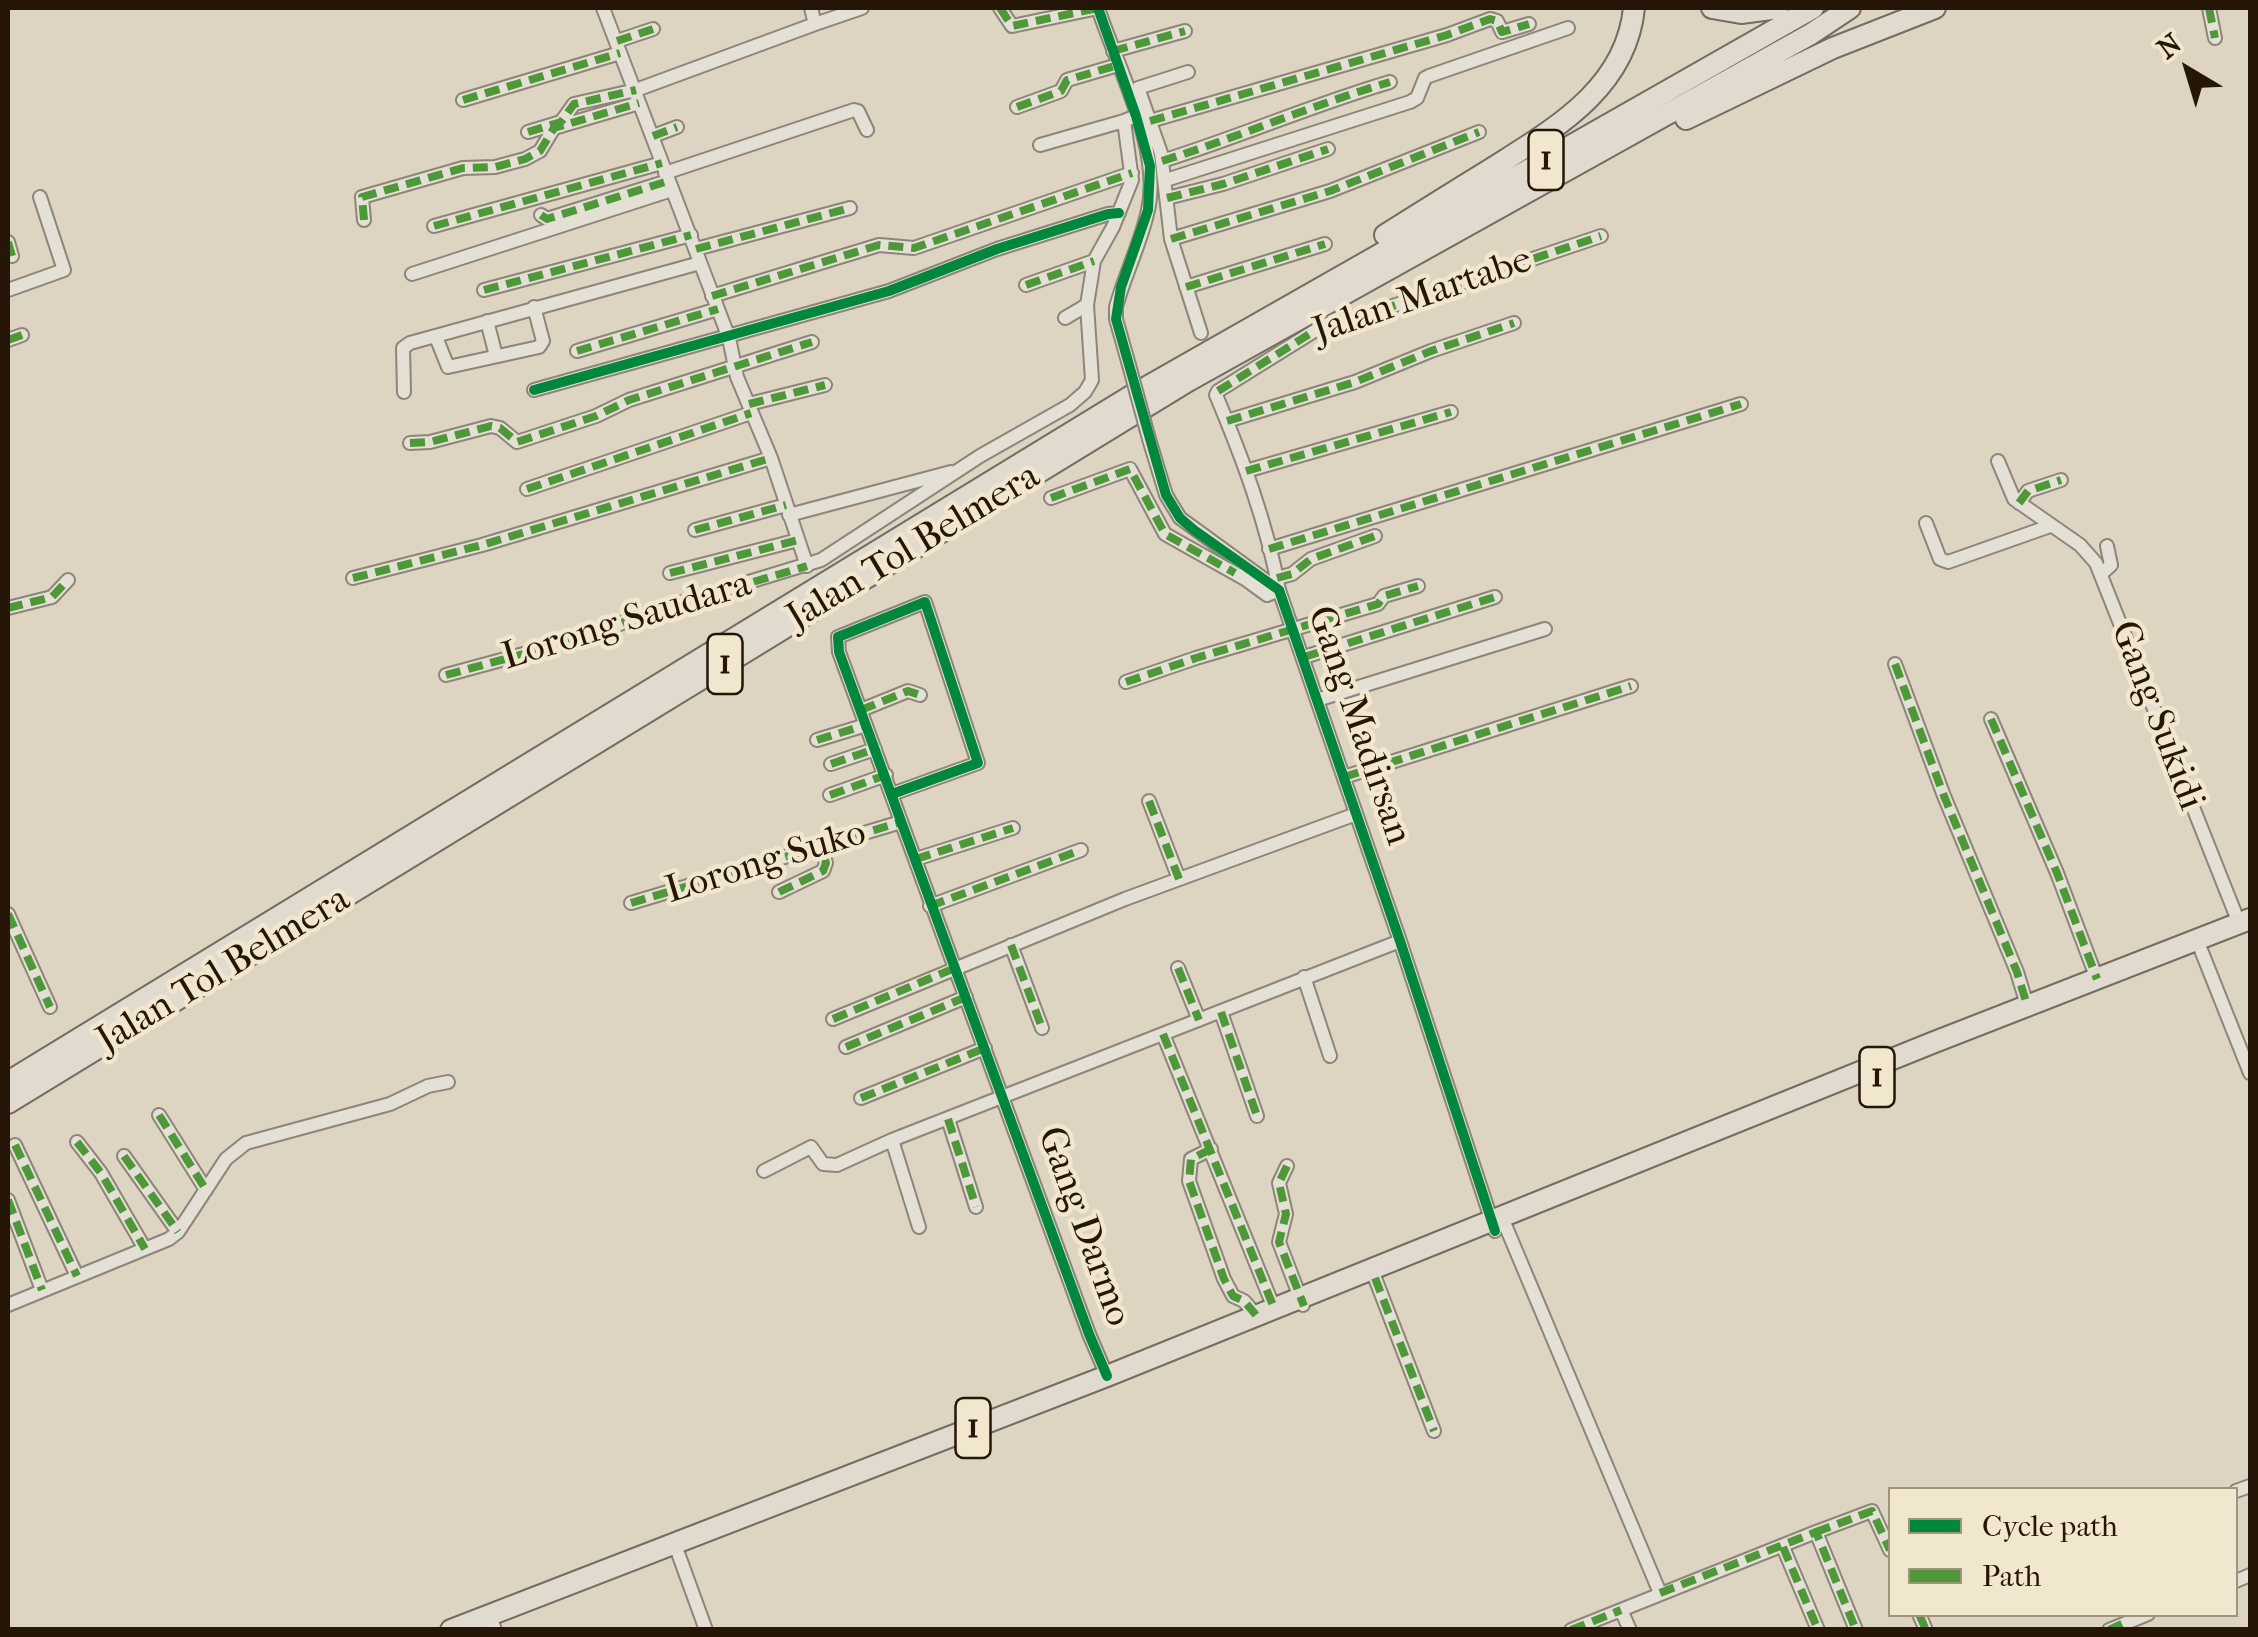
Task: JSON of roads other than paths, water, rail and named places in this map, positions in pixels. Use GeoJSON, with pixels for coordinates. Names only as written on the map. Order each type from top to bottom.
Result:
{"type":"FeatureCollection","features":[{"type":"Feature","properties":{"kind":"highway"},"geometry":{"type":"LineString","coordinates":[[1277,311],[1329,271],[1542,137],[1580,108],[1608,78],[1621,57],[1634,8]]}},
{"type":"Feature","properties":{"kind":"highway"},"geometry":{"type":"LineString","coordinates":[[1712,8],[1741,14],[1778,8]]}},
{"type":"Feature","properties":{"kind":"highway","name":"1"},"geometry":{"type":"LineString","coordinates":[[1277,311],[1813,8]]}},
{"type":"Feature","properties":{"kind":"highway","name":"1"},"geometry":{"type":"LineString","coordinates":[[1576,166],[1811,34],[1850,8]]}},
{"type":"Feature","properties":{"kind":"highway"},"geometry":{"type":"LineString","coordinates":[[1576,166],[1660,131],[1833,48],[1935,8]]}},
{"type":"Feature","properties":{"kind":"highway","name":"Jalan Tol Belmera"},"geometry":{"type":"LineString","coordinates":[[8,1103],[1176,388],[1576,166]]}},
{"type":"Feature","properties":{"kind":"highway","name":"Jalan Tol Belmera"},"geometry":{"type":"LineString","coordinates":[[8,1082],[1131,396],[1277,311]]}},
{"type":"Feature","properties":{"kind":"highway","name":"1"},"geometry":{"type":"LineString","coordinates":[[490,1628],[1077,1400],[1302,1301],[2201,950],[2247,925]]}},
{"type":"Feature","properties":{"kind":"highway","name":"1"},"geometry":{"type":"LineString","coordinates":[[451,1630],[1108,1376],[1265,1311],[1375,1278],[2028,1005],[2247,925]]}},
{"type":"Feature","properties":{"kind":"street"},"geometry":{"type":"LineString","coordinates":[[603,8],[729,338],[735,366],[807,566]]}},
{"type":"Feature","properties":{"kind":"street"},"geometry":{"type":"LineString","coordinates":[[812,8],[815,24]]}},
{"type":"Feature","properties":{"kind":"street"},"geometry":{"type":"LineString","coordinates":[[364,220],[362,198],[464,168],[495,167],[525,159],[540,150],[554,128],[862,8]]}},
{"type":"Feature","properties":{"kind":"street"},"geometry":{"type":"LineString","coordinates":[[1000,8],[1012,26],[1098,8]]}},
{"type":"Feature","properties":{"kind":"street","name":"Gang Madirsan"},"geometry":{"type":"LineString","coordinates":[[1098,8],[1115,58],[1133,90],[1136,120],[1150,166],[1148,210],[1116,307],[1116,319],[1166,496],[1180,518],[1278,584],[1498,1227],[1660,1593]]}},
{"type":"Feature","properties":{"kind":"street"},"geometry":{"type":"LineString","coordinates":[[2208,8],[2215,38]]}},
{"type":"Feature","properties":{"kind":"street"},"geometry":{"type":"LineString","coordinates":[[1040,145],[1447,35],[1490,19],[1498,21],[1502,32],[1529,24]]}},
{"type":"Feature","properties":{"kind":"street"},"geometry":{"type":"LineString","coordinates":[[1166,180],[1410,102],[1417,98],[1429,76],[1568,28]]}},
{"type":"Feature","properties":{"kind":"street"},"geometry":{"type":"LineString","coordinates":[[464,100],[618,47],[652,29]]}},
{"type":"Feature","properties":{"kind":"street"},"geometry":{"type":"LineString","coordinates":[[1017,107],[1061,91],[1067,80],[1115,58],[1185,31]]}},
{"type":"Feature","properties":{"kind":"street"},"geometry":{"type":"LineString","coordinates":[[1133,90],[1188,72]]}},
{"type":"Feature","properties":{"kind":"street"},"geometry":{"type":"LineString","coordinates":[[1162,160],[1260,130],[1282,117],[1390,82]]}},
{"type":"Feature","properties":{"kind":"street"},"geometry":{"type":"LineString","coordinates":[[528,132],[560,122],[574,104],[638,96]]}},
{"type":"Feature","properties":{"kind":"street"},"geometry":{"type":"LineString","coordinates":[[542,214],[547,218],[854,110],[867,130]]}},
{"type":"Feature","properties":{"kind":"street"},"geometry":{"type":"LineString","coordinates":[[1136,120],[1162,160],[1171,239],[1201,333]]}},
{"type":"Feature","properties":{"kind":"street"},"geometry":{"type":"LineString","coordinates":[[695,530],[958,470],[1086,392],[1092,380],[1086,306],[1094,261],[1120,213],[1132,173],[1136,120]]}},
{"type":"Feature","properties":{"kind":"street"},"geometry":{"type":"LineString","coordinates":[[653,136],[678,128]]}},
{"type":"Feature","properties":{"kind":"street"},"geometry":{"type":"LineString","coordinates":[[1171,239],[1330,192],[1479,132]]}},
{"type":"Feature","properties":{"kind":"street"},"geometry":{"type":"LineString","coordinates":[[1168,198],[1328,149]]}},
{"type":"Feature","properties":{"kind":"street"},"geometry":{"type":"LineString","coordinates":[[577,351],[880,245],[914,248],[1132,173]]}},
{"type":"Feature","properties":{"kind":"street"},"geometry":{"type":"LineString","coordinates":[[434,226],[667,177]]}},
{"type":"Feature","properties":{"kind":"street"},"geometry":{"type":"LineString","coordinates":[[412,274],[667,177]]}},
{"type":"Feature","properties":{"kind":"street"},"geometry":{"type":"LineString","coordinates":[[8,290],[64,270],[40,197]]}},
{"type":"Feature","properties":{"kind":"street"},"geometry":{"type":"LineString","coordinates":[[484,290],[850,208]]}},
{"type":"Feature","properties":{"kind":"street"},"geometry":{"type":"LineString","coordinates":[[534,390],[729,338],[914,282],[1096,217],[1120,213]]}},
{"type":"Feature","properties":{"kind":"street","name":"Jalan Martabe"},"geometry":{"type":"LineString","coordinates":[[1226,421],[1218,391],[1324,325],[1363,316],[1602,236]]}},
{"type":"Feature","properties":{"kind":"street"},"geometry":{"type":"LineString","coordinates":[[8,242],[12,256]]}},
{"type":"Feature","properties":{"kind":"street"},"geometry":{"type":"LineString","coordinates":[[1186,286],[1326,244]]}},
{"type":"Feature","properties":{"kind":"street"},"geometry":{"type":"LineString","coordinates":[[1026,285],[1094,261]]}},
{"type":"Feature","properties":{"kind":"street"},"geometry":{"type":"LineString","coordinates":[[404,392],[403,348],[534,307],[700,263]]}},
{"type":"Feature","properties":{"kind":"street"},"geometry":{"type":"LineString","coordinates":[[1065,318],[1086,306]]}},
{"type":"Feature","properties":{"kind":"street"},"geometry":{"type":"LineString","coordinates":[[436,336],[448,367],[542,344],[534,307]]}},
{"type":"Feature","properties":{"kind":"street"},"geometry":{"type":"LineString","coordinates":[[486,321],[496,356]]}},
{"type":"Feature","properties":{"kind":"street"},"geometry":{"type":"LineString","coordinates":[[1278,584],[1246,472],[1226,421],[1355,382],[1514,323]]}},
{"type":"Feature","properties":{"kind":"street"},"geometry":{"type":"LineString","coordinates":[[8,340],[22,334]]}},
{"type":"Feature","properties":{"kind":"street"},"geometry":{"type":"LineString","coordinates":[[410,443],[430,442],[491,426],[500,428],[517,442],[596,416],[629,400],[812,342]]}},
{"type":"Feature","properties":{"kind":"street"},"geometry":{"type":"LineString","coordinates":[[527,488],[825,384]]}},
{"type":"Feature","properties":{"kind":"street"},"geometry":{"type":"LineString","coordinates":[[1270,548],[1741,404]]}},
{"type":"Feature","properties":{"kind":"street"},"geometry":{"type":"LineString","coordinates":[[1246,472],[1452,412]]}},
{"type":"Feature","properties":{"kind":"street"},"geometry":{"type":"LineString","coordinates":[[353,578],[482,545],[771,458]]}},
{"type":"Feature","properties":{"kind":"street"},"geometry":{"type":"LineString","coordinates":[[1998,461],[2019,503],[2028,490],[2061,480]]}},
{"type":"Feature","properties":{"kind":"street"},"geometry":{"type":"LineString","coordinates":[[1051,498],[1130,468],[1165,534],[1267,595],[1311,559],[1375,536]]}},
{"type":"Feature","properties":{"kind":"street","name":"Lorong Saudara"},"geometry":{"type":"LineString","coordinates":[[446,675],[600,633],[634,617],[807,566],[882,522],[958,470]]}},
{"type":"Feature","properties":{"kind":"street","name":"Gang Sukidi"},"geometry":{"type":"LineString","coordinates":[[2019,503],[2091,554],[2247,925]]}},
{"type":"Feature","properties":{"kind":"street"},"geometry":{"type":"LineString","coordinates":[[1926,523],[1940,559],[1948,562],[2050,526]]}},
{"type":"Feature","properties":{"kind":"street"},"geometry":{"type":"LineString","coordinates":[[670,573],[798,540]]}},
{"type":"Feature","properties":{"kind":"street"},"geometry":{"type":"LineString","coordinates":[[2101,574],[2111,566],[2107,546]]}},
{"type":"Feature","properties":{"kind":"street"},"geometry":{"type":"LineString","coordinates":[[8,608],[52,596],[68,580]]}},
{"type":"Feature","properties":{"kind":"street"},"geometry":{"type":"LineString","coordinates":[[1126,682],[1378,604],[1384,596],[1418,586]]}},
{"type":"Feature","properties":{"kind":"street"},"geometry":{"type":"LineString","coordinates":[[1304,658],[1495,597]]}},
{"type":"Feature","properties":{"kind":"street","name":"Gang Darmo"},"geometry":{"type":"LineString","coordinates":[[892,794],[978,763],[924,602],[838,637],[839,652],[1089,1334],[1108,1376]]}},
{"type":"Feature","properties":{"kind":"street"},"geometry":{"type":"LineString","coordinates":[[1317,700],[1546,629]]}},
{"type":"Feature","properties":{"kind":"street"},"geometry":{"type":"LineString","coordinates":[[1895,664],[2028,1005]]}},
{"type":"Feature","properties":{"kind":"street"},"geometry":{"type":"LineString","coordinates":[[1344,777],[1630,686]]}},
{"type":"Feature","properties":{"kind":"street"},"geometry":{"type":"LineString","coordinates":[[861,710],[908,691],[920,695]]}},
{"type":"Feature","properties":{"kind":"street"},"geometry":{"type":"LineString","coordinates":[[1991,719],[2097,979]]}},
{"type":"Feature","properties":{"kind":"street"},"geometry":{"type":"LineString","coordinates":[[817,740],[866,726]]}},
{"type":"Feature","properties":{"kind":"street"},"geometry":{"type":"LineString","coordinates":[[831,764],[875,749]]}},
{"type":"Feature","properties":{"kind":"street"},"geometry":{"type":"LineString","coordinates":[[830,794],[886,775]]}},
{"type":"Feature","properties":{"kind":"street"},"geometry":{"type":"LineString","coordinates":[[1149,801],[1180,880]]}},
{"type":"Feature","properties":{"kind":"street"},"geometry":{"type":"LineString","coordinates":[[832,1019],[1011,945],[1356,814]]}},
{"type":"Feature","properties":{"kind":"street","name":"Lorong Suko"},"geometry":{"type":"LineString","coordinates":[[631,904],[901,822]]}},
{"type":"Feature","properties":{"kind":"street"},"geometry":{"type":"LineString","coordinates":[[916,858],[1013,828]]}},
{"type":"Feature","properties":{"kind":"street"},"geometry":{"type":"LineString","coordinates":[[779,892],[823,871],[826,863],[821,848]]}},
{"type":"Feature","properties":{"kind":"street"},"geometry":{"type":"LineString","coordinates":[[930,906],[1081,850]]}},
{"type":"Feature","properties":{"kind":"street"},"geometry":{"type":"LineString","coordinates":[[8,914],[50,1007]]}},
{"type":"Feature","properties":{"kind":"street"},"geometry":{"type":"LineString","coordinates":[[764,1172],[812,1147],[826,1167],[1400,941]]}},
{"type":"Feature","properties":{"kind":"street"},"geometry":{"type":"LineString","coordinates":[[1011,945],[1042,1028]]}},
{"type":"Feature","properties":{"kind":"street"},"geometry":{"type":"LineString","coordinates":[[2201,950],[2250,1074]]}},
{"type":"Feature","properties":{"kind":"street"},"geometry":{"type":"LineString","coordinates":[[1178,968],[1200,1020]]}},
{"type":"Feature","properties":{"kind":"street"},"geometry":{"type":"LineString","coordinates":[[1304,978],[1330,1056]]}},
{"type":"Feature","properties":{"kind":"street"},"geometry":{"type":"LineString","coordinates":[[846,1047],[966,997]]}},
{"type":"Feature","properties":{"kind":"street"},"geometry":{"type":"LineString","coordinates":[[1221,1012],[1258,1116]]}},
{"type":"Feature","properties":{"kind":"street"},"geometry":{"type":"LineString","coordinates":[[1164,1034],[1211,1149],[1265,1311]]}},
{"type":"Feature","properties":{"kind":"street"},"geometry":{"type":"LineString","coordinates":[[861,1098],[985,1048]]}},
{"type":"Feature","properties":{"kind":"street"},"geometry":{"type":"LineString","coordinates":[[8,1305],[144,1250],[178,1232],[226,1160],[246,1143],[376,1108],[448,1082]]}},
{"type":"Feature","properties":{"kind":"street"},"geometry":{"type":"LineString","coordinates":[[158,1116],[206,1190]]}},
{"type":"Feature","properties":{"kind":"street"},"geometry":{"type":"LineString","coordinates":[[948,1118],[976,1207]]}},
{"type":"Feature","properties":{"kind":"street"},"geometry":{"type":"LineString","coordinates":[[892,1140],[919,1227]]}},
{"type":"Feature","properties":{"kind":"street"},"geometry":{"type":"LineString","coordinates":[[77,1142],[102,1173],[144,1250]]}},
{"type":"Feature","properties":{"kind":"street"},"geometry":{"type":"LineString","coordinates":[[15,1145],[77,1276]]}},
{"type":"Feature","properties":{"kind":"street"},"geometry":{"type":"LineString","coordinates":[[1211,1149],[1190,1159],[1189,1181],[1229,1290],[1265,1311]]}},
{"type":"Feature","properties":{"kind":"street"},"geometry":{"type":"LineString","coordinates":[[124,1156],[178,1232]]}},
{"type":"Feature","properties":{"kind":"street"},"geometry":{"type":"LineString","coordinates":[[1287,1166],[1278,1183],[1286,1214],[1279,1242],[1302,1301]]}},
{"type":"Feature","properties":{"kind":"street"},"geometry":{"type":"LineString","coordinates":[[8,1200],[42,1290]]}},
{"type":"Feature","properties":{"kind":"street"},"geometry":{"type":"LineString","coordinates":[[1375,1278],[1434,1431]]}},
{"type":"Feature","properties":{"kind":"street"},"geometry":{"type":"LineString","coordinates":[[1574,1629],[1872,1512],[1888,1546]]}},
{"type":"Feature","properties":{"kind":"street"},"geometry":{"type":"LineString","coordinates":[[1816,1532],[1856,1630]]}},
{"type":"Feature","properties":{"kind":"street"},"geometry":{"type":"LineString","coordinates":[[1782,1547],[1818,1630]]}},
{"type":"Feature","properties":{"kind":"street"},"geometry":{"type":"LineString","coordinates":[[678,1553],[706,1630]]}},
{"type":"Feature","properties":{"kind":"street"},"geometry":{"type":"LineString","coordinates":[[1622,1610],[1630,1630]]}},
{"type":"Feature","properties":{"kind":"street"},"geometry":{"type":"LineString","coordinates":[[2118,1628],[2142,1617]]}}]}
